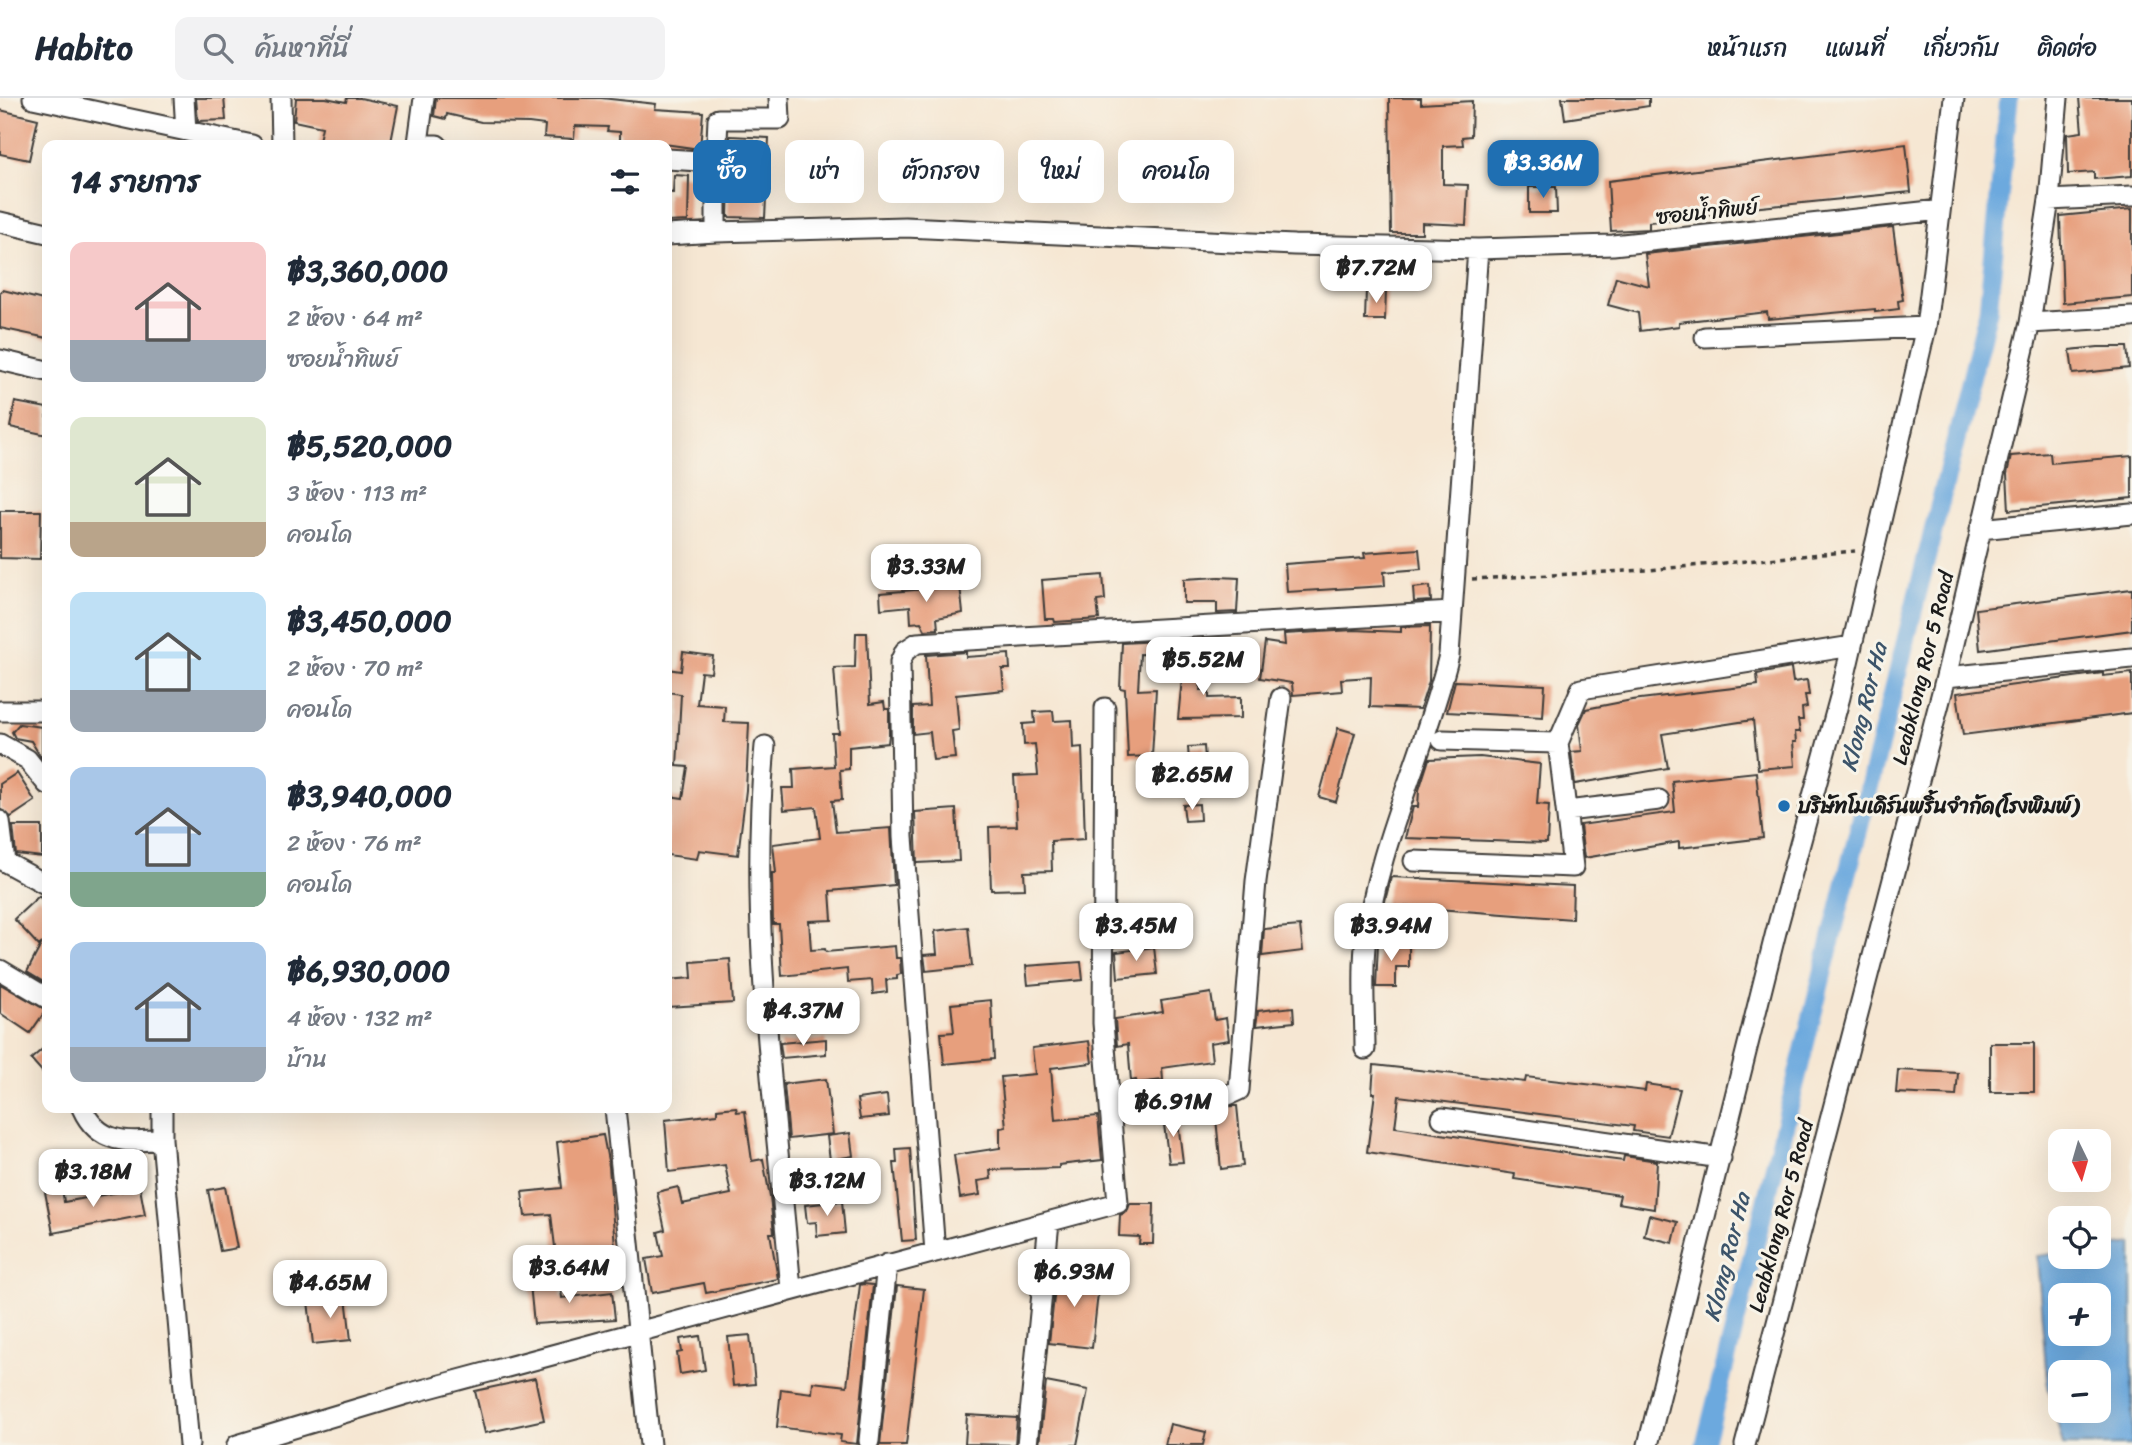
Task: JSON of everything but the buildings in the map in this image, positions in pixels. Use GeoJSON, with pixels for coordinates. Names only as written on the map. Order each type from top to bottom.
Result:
{"type":"FeatureCollection","features":[{"type":"Feature","properties":{"kind":"street"},"geometry":{"type":"LineString","coordinates":[[33,98],[60,101],[228,140]]}},
{"type":"Feature","properties":{"kind":"street"},"geometry":{"type":"LineString","coordinates":[[184,98],[186,131]]}},
{"type":"Feature","properties":{"kind":"street"},"geometry":{"type":"LineString","coordinates":[[281,98],[282,140]]}},
{"type":"Feature","properties":{"kind":"street"},"geometry":{"type":"LineString","coordinates":[[424,98],[424,140]]}},
{"type":"Feature","properties":{"kind":"street"},"geometry":{"type":"LineString","coordinates":[[717,140],[718,119],[780,119],[779,98]]}},
{"type":"Feature","properties":{"kind":"street"},"geometry":{"type":"LineString","coordinates":[[1648,1445],[1776,932],[1852,646],[1926,327],[1954,98]]}},
{"type":"Feature","properties":{"kind":"street","name":"Leabklong Ror 5 Road"},"geometry":{"type":"LineString","coordinates":[[1745,1445],[1945,677],[2031,323],[2049,200],[2058,98]]}},
{"type":"Feature","properties":{"kind":"street"},"geometry":{"type":"LineString","coordinates":[[672,159],[693,161]]}},
{"type":"Feature","properties":{"kind":"street"},"geometry":{"type":"LineString","coordinates":[[2049,200],[2132,196]]}},
{"type":"Feature","properties":{"kind":"street"},"geometry":{"type":"LineString","coordinates":[[716,203],[716,232]]}},
{"type":"Feature","properties":{"kind":"street","name":"ซอยน้ำทิพย์"},"geometry":{"type":"LineString","coordinates":[[672,234],[905,227],[1294,245],[1478,249],[1613,244],[1940,210]]}},
{"type":"Feature","properties":{"kind":"street"},"geometry":{"type":"LineString","coordinates":[[0,222],[42,232]]}},
{"type":"Feature","properties":{"kind":"street"},"geometry":{"type":"LineString","coordinates":[[1365,1049],[1365,947],[1371,915],[1393,830],[1440,692],[1449,655],[1478,249]]}},
{"type":"Feature","properties":{"kind":"street"},"geometry":{"type":"LineString","coordinates":[[2031,323],[2132,317]]}},
{"type":"Feature","properties":{"kind":"street"},"geometry":{"type":"LineString","coordinates":[[1705,337],[1926,327]]}},
{"type":"Feature","properties":{"kind":"street"},"geometry":{"type":"LineString","coordinates":[[0,360],[42,370]]}},
{"type":"Feature","properties":{"kind":"street"},"geometry":{"type":"LineString","coordinates":[[1980,529],[2132,514]]}},
{"type":"Feature","properties":{"kind":"street"},"geometry":{"type":"LineString","coordinates":[[935,1252],[903,837],[900,662],[905,651],[917,643],[1452,612]]}},
{"type":"Feature","properties":{"kind":"street"},"geometry":{"type":"LineString","coordinates":[[1414,861],[1573,867],[1558,743],[1581,689],[1852,646]]}},
{"type":"Feature","properties":{"kind":"street"},"geometry":{"type":"LineString","coordinates":[[1945,677],[2132,658]]}},
{"type":"Feature","properties":{"kind":"street"},"geometry":{"type":"LineString","coordinates":[[1110,1105],[1228,1096],[1239,1090],[1256,881],[1281,698]]}},
{"type":"Feature","properties":{"kind":"street"},"geometry":{"type":"LineString","coordinates":[[237,1445],[407,1394],[1118,1203],[1102,998],[1105,708]]}},
{"type":"Feature","properties":{"kind":"street"},"geometry":{"type":"LineString","coordinates":[[0,711],[42,711]]}},
{"type":"Feature","properties":{"kind":"street"},"geometry":{"type":"LineString","coordinates":[[1442,740],[1558,743]]}},
{"type":"Feature","properties":{"kind":"street"},"geometry":{"type":"LineString","coordinates":[[0,744],[26,759],[42,778]]}},
{"type":"Feature","properties":{"kind":"street"},"geometry":{"type":"LineString","coordinates":[[765,746],[759,808],[760,904],[792,1290]]}},
{"type":"Feature","properties":{"kind":"street"},"geometry":{"type":"LineString","coordinates":[[1567,811],[1659,800]]}},
{"type":"Feature","properties":{"kind":"street"},"geometry":{"type":"LineString","coordinates":[[0,821],[3,858],[9,869],[42,883]]}},
{"type":"Feature","properties":{"kind":"street"},"geometry":{"type":"LineString","coordinates":[[9,869],[42,869]]}},
{"type":"Feature","properties":{"kind":"street"},"geometry":{"type":"LineString","coordinates":[[0,970],[42,995]]}},
{"type":"Feature","properties":{"kind":"street"},"geometry":{"type":"LineString","coordinates":[[85,1113],[91,1125],[112,1139],[132,1142],[162,1139]]}},
{"type":"Feature","properties":{"kind":"street"},"geometry":{"type":"LineString","coordinates":[[162,1113],[162,1139],[189,1445]]}},
{"type":"Feature","properties":{"kind":"street"},"geometry":{"type":"LineString","coordinates":[[615,1113],[650,1445]]}},
{"type":"Feature","properties":{"kind":"street"},"geometry":{"type":"LineString","coordinates":[[1442,1118],[1721,1158]]}},
{"type":"Feature","properties":{"kind":"street"},"geometry":{"type":"LineString","coordinates":[[1027,1445],[1049,1222]]}},
{"type":"Feature","properties":{"kind":"street"},"geometry":{"type":"LineString","coordinates":[[869,1441],[887,1264]]}},
{"type":"Feature","properties":{"kind":"path"},"geometry":{"type":"LineString","coordinates":[[1456,579],[1648,570],[1874,549]]}},
{"type":"Feature","properties":{"kind":"water"},"geometry":{"type":"Polygon","coordinates":[[[2132,1243],[2132,1445],[2063,1445],[2058,1423],[2111,1423],[2111,1360],[2048,1360],[2048,1385],[2037,1256],[2048,1255],[2048,1269],[2111,1269],[2111,1246],[2132,1243]]]}},
{"type":"Feature","properties":{"kind":"waterway","name":"Klong Ror Ha"},"geometry":{"type":"LineString","coordinates":[[1705,1445],[1988,311],[2009,98]]}},
{"type":"Feature","properties":{"kind":"place","name":"บริษัทโมเดิร์นพริ้นจำกัด(โรงพิมพ์)"},"geometry":{"type":"Point","coordinates":[1784,806]}}]}
